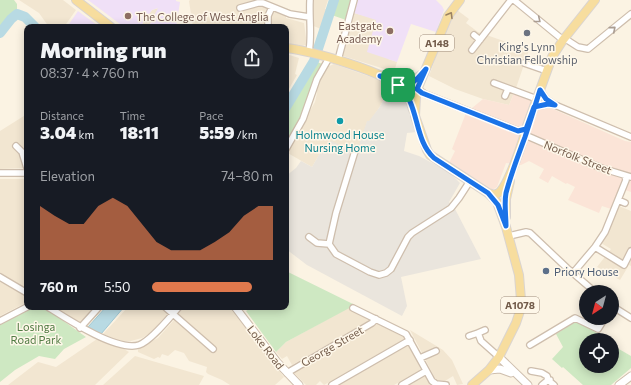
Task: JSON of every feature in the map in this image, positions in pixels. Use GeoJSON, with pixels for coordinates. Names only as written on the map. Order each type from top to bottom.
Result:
{"type":"FeatureCollection","features":[{"type":"Feature","properties":{"kind":"main road"},"geometry":{"type":"LineString","coordinates":[[76,0],[107,24]]}},
{"type":"Feature","properties":{"kind":"main road","name":"A148"},"geometry":{"type":"LineString","coordinates":[[415,116],[417,89],[448,16],[459,1]]}},
{"type":"Feature","properties":{"kind":"main road"},"geometry":{"type":"LineString","coordinates":[[488,193],[493,195],[501,191],[513,167],[552,57],[593,1]]}},
{"type":"Feature","properties":{"kind":"main road","name":"A148"},"geometry":{"type":"LineString","coordinates":[[289,49],[338,60],[393,82],[404,90],[411,101],[415,116],[430,155],[488,193]]}},
{"type":"Feature","properties":{"kind":"main road","name":"A148"},"geometry":{"type":"LineString","coordinates":[[380,76],[412,83],[426,69]]}},
{"type":"Feature","properties":{"kind":"main road"},"geometry":{"type":"LineString","coordinates":[[506,226],[506,198],[513,167]]}},
{"type":"Feature","properties":{"kind":"main road","name":"A1078"},"geometry":{"type":"LineString","coordinates":[[472,385],[489,370],[499,357],[516,323],[520,311],[521,300],[519,275],[506,226],[498,205],[488,193]]}},
{"type":"Feature","properties":{"kind":"street"},"geometry":{"type":"LineString","coordinates":[[309,52],[311,39],[309,17],[310,0]]}},
{"type":"Feature","properties":{"kind":"street"},"geometry":{"type":"LineString","coordinates":[[338,60],[354,0]]}},
{"type":"Feature","properties":{"kind":"street"},"geometry":{"type":"LineString","coordinates":[[472,50],[512,0],[564,39],[578,47],[588,49],[631,14]]}},
{"type":"Feature","properties":{"kind":"street"},"geometry":{"type":"LineString","coordinates":[[240,8],[260,2],[290,14],[309,17]]}},
{"type":"Feature","properties":{"kind":"street"},"geometry":{"type":"LineString","coordinates":[[268,24],[268,16],[272,7]]}},
{"type":"Feature","properties":{"kind":"street"},"geometry":{"type":"LineString","coordinates":[[474,35],[480,40]]}},
{"type":"Feature","properties":{"kind":"street"},"geometry":{"type":"LineString","coordinates":[[289,144],[303,119],[317,79],[329,58]]}},
{"type":"Feature","properties":{"kind":"street"},"geometry":{"type":"LineString","coordinates":[[524,63],[547,71]]}},
{"type":"Feature","properties":{"kind":"street"},"geometry":{"type":"LineString","coordinates":[[494,83],[508,88],[536,103],[555,105]]}},
{"type":"Feature","properties":{"kind":"street"},"geometry":{"type":"LineString","coordinates":[[505,96],[508,88]]}},
{"type":"Feature","properties":{"kind":"street","name":"Norfolk Street"},"geometry":{"type":"LineString","coordinates":[[417,89],[425,94],[516,130],[526,132],[601,168],[631,177]]}},
{"type":"Feature","properties":{"kind":"street"},"geometry":{"type":"LineString","coordinates":[[540,90],[546,99],[555,105],[631,137]]}},
{"type":"Feature","properties":{"kind":"street"},"geometry":{"type":"LineString","coordinates":[[16,146],[22,152],[24,158]]}},
{"type":"Feature","properties":{"kind":"street"},"geometry":{"type":"LineString","coordinates":[[328,244],[355,151]]}},
{"type":"Feature","properties":{"kind":"street"},"geometry":{"type":"LineString","coordinates":[[0,173],[24,173]]}},
{"type":"Feature","properties":{"kind":"street"},"geometry":{"type":"LineString","coordinates":[[572,273],[595,247],[605,232],[624,186],[626,180],[625,176]]}},
{"type":"Feature","properties":{"kind":"street"},"geometry":{"type":"LineString","coordinates":[[328,244],[336,254],[370,272],[379,275],[386,273],[391,269],[412,233],[451,208],[470,181]]}},
{"type":"Feature","properties":{"kind":"street"},"geometry":{"type":"LineString","coordinates":[[618,200],[625,203]]}},
{"type":"Feature","properties":{"kind":"street"},"geometry":{"type":"LineString","coordinates":[[509,236],[526,232],[530,233],[587,285]]}},
{"type":"Feature","properties":{"kind":"street"},"geometry":{"type":"LineString","coordinates":[[309,238],[317,244],[328,244]]}},
{"type":"Feature","properties":{"kind":"street"},"geometry":{"type":"LineString","coordinates":[[595,247],[624,265],[631,251]]}},
{"type":"Feature","properties":{"kind":"street"},"geometry":{"type":"LineString","coordinates":[[0,277],[24,291]]}},
{"type":"Feature","properties":{"kind":"street"},"geometry":{"type":"LineString","coordinates":[[353,308],[405,333],[434,383],[446,385]]}},
{"type":"Feature","properties":{"kind":"street"},"geometry":{"type":"LineString","coordinates":[[0,321],[24,309]]}},
{"type":"Feature","properties":{"kind":"street"},"geometry":{"type":"LineString","coordinates":[[53,310],[80,328],[129,347],[141,345],[154,334],[176,310]]}},
{"type":"Feature","properties":{"kind":"street"},"geometry":{"type":"LineString","coordinates":[[80,328],[96,310]]}},
{"type":"Feature","properties":{"kind":"street"},"geometry":{"type":"LineString","coordinates":[[168,310],[213,350]]}},
{"type":"Feature","properties":{"kind":"street","name":"Loke Road"},"geometry":{"type":"LineString","coordinates":[[237,310],[287,373],[299,385]]}},
{"type":"Feature","properties":{"kind":"street"},"geometry":{"type":"LineString","coordinates":[[619,310],[631,318]]}},
{"type":"Feature","properties":{"kind":"street"},"geometry":{"type":"LineString","coordinates":[[530,345],[575,318],[579,320]]}},
{"type":"Feature","properties":{"kind":"street","name":"George Street"},"geometry":{"type":"LineString","coordinates":[[287,373],[372,323],[376,319]]}},
{"type":"Feature","properties":{"kind":"street"},"geometry":{"type":"LineString","coordinates":[[590,325],[598,329],[600,325]]}},
{"type":"Feature","properties":{"kind":"street"},"geometry":{"type":"LineString","coordinates":[[469,336],[485,330]]}},
{"type":"Feature","properties":{"kind":"street"},"geometry":{"type":"LineString","coordinates":[[478,333],[481,341],[528,385]]}},
{"type":"Feature","properties":{"kind":"street"},"geometry":{"type":"LineString","coordinates":[[332,385],[410,340]]}},
{"type":"Feature","properties":{"kind":"street"},"geometry":{"type":"LineString","coordinates":[[420,358],[436,351]]}},
{"type":"Feature","properties":{"kind":"street"},"geometry":{"type":"LineString","coordinates":[[489,370],[503,369],[518,377]]}},
{"type":"Feature","properties":{"kind":"street"},"geometry":{"type":"LineString","coordinates":[[402,385],[426,371]]}},
{"type":"Feature","properties":{"kind":"street"},"geometry":{"type":"LineString","coordinates":[[531,371],[547,376],[551,382],[542,385]]}},
{"type":"Feature","properties":{"kind":"street"},"geometry":{"type":"LineString","coordinates":[[619,385],[631,376]]}},
{"type":"Feature","properties":{"kind":"shaded area"},"geometry":{"type":"Polygon","coordinates":[[[19,0],[63,0],[76,10],[66,24],[47,24],[39,13],[19,0]]]}},
{"type":"Feature","properties":{"kind":"shaded area","name":"The College of West Anglia"},"geometry":{"type":"Polygon","coordinates":[[[88,0],[176,0],[180,2],[176,24],[150,24],[158,8],[152,10],[142,24],[120,24],[88,0]]]}},
{"type":"Feature","properties":{"kind":"shaded area"},"geometry":{"type":"Polygon","coordinates":[[[258,0],[261,5],[264,5],[286,16],[286,18],[304,23],[307,45],[289,44],[289,24],[193,24],[189,1],[258,0]]]}},
{"type":"Feature","properties":{"kind":"shaded area"},"geometry":{"type":"Polygon","coordinates":[[[313,0],[328,0],[325,9],[328,9],[321,29],[311,25],[313,0]]]}},
{"type":"Feature","properties":{"kind":"shaded area","name":"Eastgate Academy"},"geometry":{"type":"Polygon","coordinates":[[[357,0],[436,0],[444,10],[436,32],[411,24],[397,62],[367,52],[376,20],[354,13],[357,0]]]}},
{"type":"Feature","properties":{"kind":"shaded area"},"geometry":{"type":"Polygon","coordinates":[[[159,8],[150,24],[142,24],[152,10],[159,8]]]}},
{"type":"Feature","properties":{"kind":"shaded area"},"geometry":{"type":"Polygon","coordinates":[[[457,10],[469,19],[466,23],[478,32],[529,50],[509,105],[483,99],[455,89],[429,76],[450,18],[457,10]]]}},
{"type":"Feature","properties":{"kind":"shaded area"},"geometry":{"type":"Polygon","coordinates":[[[78,11],[96,24],[69,24],[78,11]]]}},
{"type":"Feature","properties":{"kind":"shaded area"},"geometry":{"type":"Polygon","coordinates":[[[354,13],[376,19],[388,59],[397,62],[394,72],[340,55],[354,13]]]}},
{"type":"Feature","properties":{"kind":"shaded area"},"geometry":{"type":"Polygon","coordinates":[[[289,55],[299,58],[295,74],[297,75],[289,89],[289,55]]]}},
{"type":"Feature","properties":{"kind":"shaded area"},"geometry":{"type":"Polygon","coordinates":[[[334,64],[388,83],[390,88],[379,108],[369,122],[367,122],[359,148],[327,150],[323,148],[312,167],[289,154],[289,147],[315,102],[317,86],[322,73],[327,67],[334,64]]]}},
{"type":"Feature","properties":{"kind":"shaded area"},"geometry":{"type":"Polygon","coordinates":[[[390,88],[405,93],[417,132],[407,133],[404,151],[419,156],[449,172],[460,183],[449,202],[455,209],[481,259],[401,277],[407,306],[402,316],[307,265],[289,251],[289,174],[296,168],[301,161],[312,167],[323,148],[327,150],[331,141],[349,149],[351,146],[358,148],[367,121],[369,121],[379,108],[390,88]]]}},
{"type":"Feature","properties":{"kind":"shaded area"},"geometry":{"type":"Polygon","coordinates":[[[514,93],[531,99],[541,109],[553,109],[625,141],[631,142],[631,192],[622,189],[611,209],[602,206],[599,213],[568,200],[575,187],[552,176],[548,183],[539,178],[544,169],[529,161],[521,165],[506,163],[497,187],[492,190],[449,163],[455,151],[452,149],[466,113],[483,99],[509,105],[514,93]]]}},
{"type":"Feature","properties":{"kind":"shaded area"},"geometry":{"type":"Polygon","coordinates":[[[24,116],[24,168],[0,169],[0,131],[24,116]]]}},
{"type":"Feature","properties":{"kind":"shaded area"},"geometry":{"type":"Polygon","coordinates":[[[0,179],[24,179],[24,304],[0,316],[0,179]]]}},
{"type":"Feature","properties":{"kind":"shaded area"},"geometry":{"type":"Polygon","coordinates":[[[619,206],[631,211],[631,266],[629,265],[620,280],[597,267],[611,249],[601,243],[619,206]]]}},
{"type":"Feature","properties":{"kind":"shaded area"},"geometry":{"type":"Polygon","coordinates":[[[348,308],[370,318],[370,320],[292,365],[287,356],[282,359],[276,352],[286,342],[348,308]]]}},
{"type":"Feature","properties":{"kind":"shaded area"},"geometry":{"type":"Polygon","coordinates":[[[60,310],[92,310],[80,323],[60,310]]]}},
{"type":"Feature","properties":{"kind":"shaded area"},"geometry":{"type":"Polygon","coordinates":[[[125,310],[170,310],[152,332],[142,338],[131,341],[121,341],[103,334],[125,310]]]}},
{"type":"Feature","properties":{"kind":"shaded area"},"geometry":{"type":"Polygon","coordinates":[[[182,310],[231,310],[284,377],[275,385],[230,385],[208,374],[206,372],[207,367],[189,361],[184,353],[175,350],[168,356],[162,354],[160,358],[158,357],[154,359],[138,352],[138,349],[158,338],[174,320],[180,316],[179,313],[182,310]]]}},
{"type":"Feature","properties":{"kind":"shaded area"},"geometry":{"type":"Polygon","coordinates":[[[377,324],[405,336],[406,338],[324,385],[320,381],[316,385],[306,385],[293,372],[377,324]]]}},
{"type":"Feature","properties":{"kind":"shaded area"},"geometry":{"type":"Polygon","coordinates":[[[410,330],[443,350],[452,360],[463,384],[457,385],[453,376],[445,381],[436,380],[410,330]]]}},
{"type":"Feature","properties":{"kind":"shaded area"},"geometry":{"type":"Polygon","coordinates":[[[97,339],[115,344],[129,352],[95,385],[8,385],[38,362],[56,367],[97,339]]]}},
{"type":"Feature","properties":{"kind":"shaded area"},"geometry":{"type":"Polygon","coordinates":[[[409,344],[421,370],[394,385],[338,385],[409,344]]]}},
{"type":"Feature","properties":{"kind":"shaded area"},"geometry":{"type":"Polygon","coordinates":[[[135,356],[204,376],[199,385],[103,385],[135,356]]]}},
{"type":"Feature","properties":{"kind":"shaded area"},"geometry":{"type":"Polygon","coordinates":[[[425,375],[430,385],[409,385],[422,377],[425,375]]]}},
{"type":"Feature","properties":{"kind":"green space"},"geometry":{"type":"Polygon","coordinates":[[[0,0],[14,0],[17,4],[17,14],[0,33],[0,0]]]}},
{"type":"Feature","properties":{"kind":"green space"},"geometry":{"type":"Polygon","coordinates":[[[332,0],[351,0],[346,20],[326,13],[332,0]]]}},
{"type":"Feature","properties":{"kind":"green space"},"geometry":{"type":"Polygon","coordinates":[[[316,62],[323,64],[303,114],[289,140],[289,106],[316,62]]]}},
{"type":"Feature","properties":{"kind":"green space"},"geometry":{"type":"Polygon","coordinates":[[[289,272],[355,305],[286,342],[276,352],[246,311],[289,310],[289,272]]]}},
{"type":"Feature","properties":{"kind":"green space","name":"Losinga Road Park"},"geometry":{"type":"Polygon","coordinates":[[[28,310],[48,310],[86,337],[64,349],[55,359],[39,356],[15,370],[0,382],[0,325],[28,310]]]}},
{"type":"Feature","properties":{"kind":"green space"},"geometry":{"type":"Polygon","coordinates":[[[577,321],[579,322],[579,325],[584,325],[597,333],[579,333],[579,373],[619,373],[619,349],[631,356],[631,368],[611,385],[583,385],[552,359],[563,347],[556,334],[577,321]]]}},
{"type":"Feature","properties":{"kind":"water"},"geometry":{"type":"Polygon","coordinates":[[[103,310],[121,310],[101,334],[88,327],[103,310]]]}},
{"type":"Feature","properties":{"kind":"waterway"},"geometry":{"type":"LineString","coordinates":[[289,102],[314,61],[334,0]]}},
{"type":"Feature","properties":{"kind":"waterway"},"geometry":{"type":"LineString","coordinates":[[0,33],[17,14],[25,17],[32,24]]}},
{"type":"Feature","properties":{"kind":"place","name":"The College of West Anglia"},"geometry":{"type":"Point","coordinates":[128,16]}},
{"type":"Feature","properties":{"kind":"place","name":"Eastgate Academy"},"geometry":{"type":"Point","coordinates":[390,31]}},
{"type":"Feature","properties":{"kind":"place","name":"King's Lynn Christian Fellowship"},"geometry":{"type":"Point","coordinates":[527,33]}},
{"type":"Feature","properties":{"kind":"place","name":"Holmwood House Nursing Home"},"geometry":{"type":"Point","coordinates":[340,121]}},
{"type":"Feature","properties":{"kind":"place","name":"Priory House"},"geometry":{"type":"Point","coordinates":[546,271]}},
{"type":"Feature","properties":{"kind":"route"},"geometry":{"type":"LineString","coordinates":[[398,85],[380,76],[412,83],[426,69],[417,89],[422,93],[518,131],[526,129],[534,107],[548,104],[555,105],[546,99],[540,90],[526,129],[525,135],[513,167],[506,193],[506,226],[497,202],[488,193],[430,155],[415,116],[411,101],[404,90],[398,85]]}}]}
